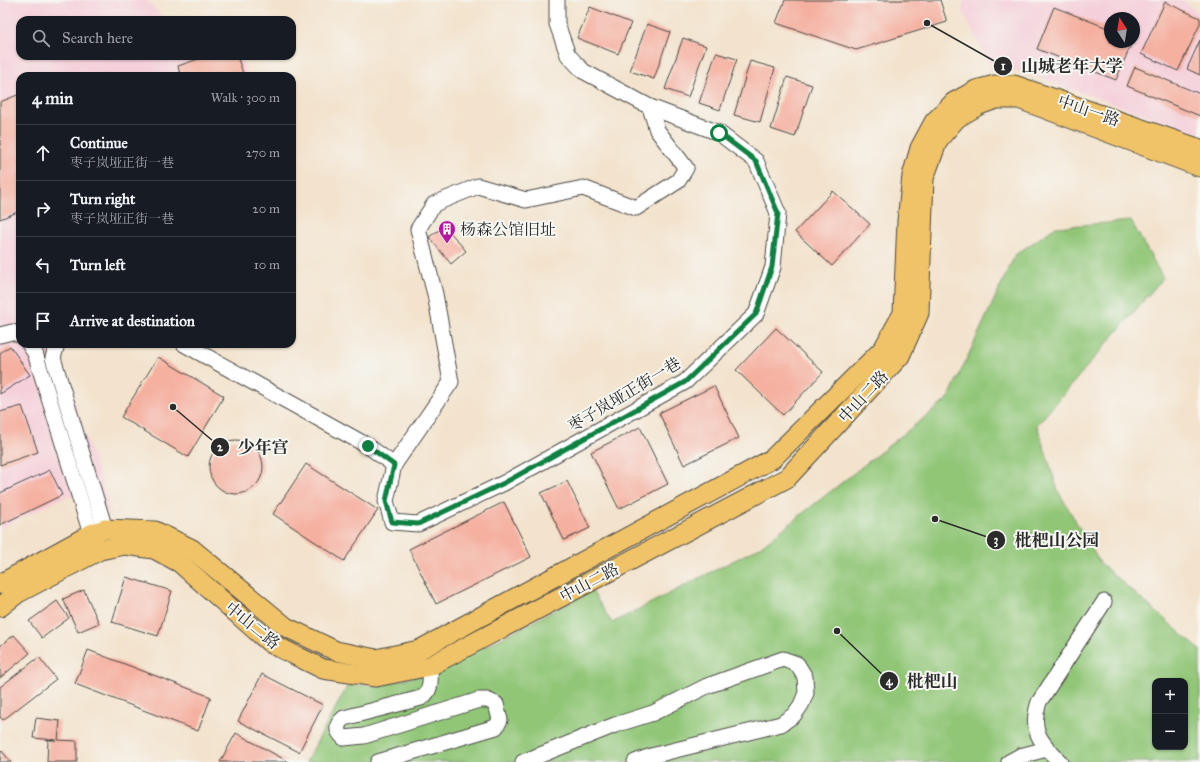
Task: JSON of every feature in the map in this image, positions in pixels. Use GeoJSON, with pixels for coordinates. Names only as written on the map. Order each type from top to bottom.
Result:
{"type":"FeatureCollection","features":[{"type":"Feature","properties":{"kind":"main road","name":"中山一路"},"geometry":{"type":"LineString","coordinates":[[978,98],[995,85],[1014,84],[1200,149]]}},
{"type":"Feature","properties":{"kind":"main road","name":"中山一路"},"geometry":{"type":"LineString","coordinates":[[978,98],[996,100],[1019,99],[1200,167]]}},
{"type":"Feature","properties":{"kind":"main road","name":"中山二路"},"geometry":{"type":"LineString","coordinates":[[98,531],[155,531],[192,549],[286,627],[336,651],[376,659],[419,650],[772,459],[882,349],[903,313],[907,222],[915,160],[934,122],[954,102],[978,98]]}},
{"type":"Feature","properties":{"kind":"main road","name":"中山二路"},"geometry":{"type":"LineString","coordinates":[[0,607],[18,593],[100,550],[125,545],[154,549],[180,563],[270,643],[323,669],[376,677],[430,666],[787,478],[900,356],[919,314],[924,178],[938,140],[957,118],[978,98]]}},
{"type":"Feature","properties":{"kind":"main road"},"geometry":{"type":"LineString","coordinates":[[0,584],[98,531]]}},
{"type":"Feature","properties":{"kind":"street","name":"枣子岚垭正街一巷"},"geometry":{"type":"LineString","coordinates":[[394,465],[386,501],[392,522],[418,524],[504,483],[685,382],[756,314],[772,267],[778,213],[756,161],[719,133],[650,107],[583,71],[568,55],[557,24],[557,0]]}},
{"type":"Feature","properties":{"kind":"street"},"geometry":{"type":"LineString","coordinates":[[191,348],[368,446],[394,465],[451,382],[435,294],[418,229],[434,204],[478,186],[526,200],[583,188],[636,208],[678,181],[686,168],[657,130],[650,107]]}},
{"type":"Feature","properties":{"kind":"street"},"geometry":{"type":"LineString","coordinates":[[0,335],[12,332],[16,334]]}},
{"type":"Feature","properties":{"kind":"street"},"geometry":{"type":"LineString","coordinates":[[32,348],[98,531]]}},
{"type":"Feature","properties":{"kind":"street"},"geometry":{"type":"LineString","coordinates":[[56,348],[53,358],[98,531]]}},
{"type":"Feature","properties":{"kind":"street"},"geometry":{"type":"LineString","coordinates":[[1060,762],[1047,749],[1035,728],[1034,714],[1039,702],[1104,602]]}},
{"type":"Feature","properties":{"kind":"street"},"geometry":{"type":"LineString","coordinates":[[523,762],[615,725],[653,713],[707,686],[783,659],[797,664],[805,677],[806,693],[801,705],[794,715],[781,724],[651,756],[635,762]]}},
{"type":"Feature","properties":{"kind":"street"},"geometry":{"type":"LineString","coordinates":[[378,762],[496,727],[500,720],[496,704],[487,700],[479,700],[364,736],[344,738],[339,734],[337,729],[338,723],[344,718],[422,698],[428,694],[430,687],[430,666]]}},
{"type":"Feature","properties":{"kind":"street"},"geometry":{"type":"LineString","coordinates":[[1009,762],[1020,756],[1047,749]]}},
{"type":"Feature","properties":{"kind":"shaded area"},"geometry":{"type":"Polygon","coordinates":[[[0,0],[146,0],[162,16],[16,16],[16,60],[242,60],[247,72],[16,72],[16,348],[57,348],[111,513],[68,496],[0,528],[0,0]]]}},
{"type":"Feature","properties":{"kind":"shaded area"},"geometry":{"type":"Polygon","coordinates":[[[964,0],[1183,0],[1200,15],[1200,134],[1020,71],[992,69],[966,19],[962,8],[964,0]]]}},
{"type":"Feature","properties":{"kind":"green space"},"geometry":{"type":"Polygon","coordinates":[[[1131,221],[1163,278],[1037,425],[1058,491],[1100,563],[1200,650],[1200,762],[306,762],[348,685],[378,686],[438,671],[592,591],[612,623],[760,547],[948,399],[1015,255],[1056,227],[1131,221]]]}},
{"type":"Feature","properties":{"kind":"building"},"geometry":{"type":"Polygon","coordinates":[[[785,0],[940,0],[947,22],[856,50],[776,23],[785,0]]]}},
{"type":"Feature","properties":{"kind":"building"},"geometry":{"type":"Polygon","coordinates":[[[1165,2],[1200,18],[1200,24],[1178,71],[1141,54],[1165,2]]]}},
{"type":"Feature","properties":{"kind":"building"},"geometry":{"type":"Polygon","coordinates":[[[590,7],[631,23],[618,54],[577,38],[590,7]]]}},
{"type":"Feature","properties":{"kind":"building"},"geometry":{"type":"Polygon","coordinates":[[[1054,7],[1104,27],[1104,48],[1129,48],[1116,80],[1037,49],[1054,7]]]}},
{"type":"Feature","properties":{"kind":"building"},"geometry":{"type":"Polygon","coordinates":[[[647,24],[670,32],[654,79],[630,71],[647,24]]]}},
{"type":"Feature","properties":{"kind":"building"},"geometry":{"type":"Polygon","coordinates":[[[683,38],[706,46],[688,97],[665,89],[683,38]]]}},
{"type":"Feature","properties":{"kind":"building"},"geometry":{"type":"Polygon","coordinates":[[[1200,40],[1200,75],[1187,69],[1200,40]]]}},
{"type":"Feature","properties":{"kind":"building"},"geometry":{"type":"Polygon","coordinates":[[[716,53],[737,59],[720,110],[699,103],[716,53]]]}},
{"type":"Feature","properties":{"kind":"building"},"geometry":{"type":"Polygon","coordinates":[[[195,60],[238,60],[243,72],[179,72],[178,66],[195,60]]]}},
{"type":"Feature","properties":{"kind":"building"},"geometry":{"type":"Polygon","coordinates":[[[750,61],[775,68],[760,122],[734,115],[750,61]]]}},
{"type":"Feature","properties":{"kind":"building"},"geometry":{"type":"Polygon","coordinates":[[[1135,67],[1200,94],[1200,116],[1127,86],[1135,67]]]}},
{"type":"Feature","properties":{"kind":"building"},"geometry":{"type":"Polygon","coordinates":[[[787,77],[812,85],[795,137],[771,129],[787,77]]]}},
{"type":"Feature","properties":{"kind":"building"},"geometry":{"type":"Polygon","coordinates":[[[16,96],[16,213],[0,219],[0,102],[16,96]]]}},
{"type":"Feature","properties":{"kind":"building"},"geometry":{"type":"Polygon","coordinates":[[[833,191],[870,224],[832,266],[795,232],[833,191]]]}},
{"type":"Feature","properties":{"kind":"building","name":"杨森公馆旧址"},"geometry":{"type":"Polygon","coordinates":[[[445,226],[466,251],[451,264],[429,237],[445,226]]]}},
{"type":"Feature","properties":{"kind":"building"},"geometry":{"type":"Polygon","coordinates":[[[776,328],[823,372],[783,415],[736,370],[776,328]]]}},
{"type":"Feature","properties":{"kind":"building"},"geometry":{"type":"Polygon","coordinates":[[[10,346],[30,375],[0,394],[0,353],[10,346]]]}},
{"type":"Feature","properties":{"kind":"building"},"geometry":{"type":"Polygon","coordinates":[[[158,357],[224,396],[188,457],[121,417],[158,357]]]}},
{"type":"Feature","properties":{"kind":"building"},"geometry":{"type":"Polygon","coordinates":[[[714,386],[739,438],[684,465],[659,413],[714,386]]]}},
{"type":"Feature","properties":{"kind":"building"},"geometry":{"type":"Polygon","coordinates":[[[22,406],[38,452],[0,465],[0,412],[22,406]]]}},
{"type":"Feature","properties":{"kind":"building"},"geometry":{"type":"Polygon","coordinates":[[[640,427],[668,484],[619,509],[591,452],[640,427]]]}},
{"type":"Feature","properties":{"kind":"building"},"geometry":{"type":"Polygon","coordinates":[[[231,440],[241,440],[255,448],[261,457],[263,467],[261,477],[255,486],[241,494],[231,494],[221,489],[214,482],[209,472],[209,462],[214,452],[221,445],[231,440]]]}},
{"type":"Feature","properties":{"kind":"building"},"geometry":{"type":"Polygon","coordinates":[[[306,464],[378,510],[344,561],[273,514],[306,464]]]}},
{"type":"Feature","properties":{"kind":"building"},"geometry":{"type":"Polygon","coordinates":[[[50,470],[62,495],[0,525],[0,493],[50,470]]]}},
{"type":"Feature","properties":{"kind":"building"},"geometry":{"type":"Polygon","coordinates":[[[567,481],[590,528],[564,540],[541,493],[567,481]]]}},
{"type":"Feature","properties":{"kind":"building"},"geometry":{"type":"Polygon","coordinates":[[[504,502],[531,557],[436,604],[409,549],[504,502]]]}},
{"type":"Feature","properties":{"kind":"building"},"geometry":{"type":"Polygon","coordinates":[[[126,577],[172,591],[158,636],[112,622],[126,577]]]}},
{"type":"Feature","properties":{"kind":"building"},"geometry":{"type":"Polygon","coordinates":[[[84,590],[99,623],[78,632],[63,599],[84,590]]]}},
{"type":"Feature","properties":{"kind":"building"},"geometry":{"type":"Polygon","coordinates":[[[57,601],[69,618],[42,638],[29,621],[57,601]]]}},
{"type":"Feature","properties":{"kind":"building"},"geometry":{"type":"Polygon","coordinates":[[[14,635],[30,653],[0,678],[0,646],[14,635]]]}},
{"type":"Feature","properties":{"kind":"building"},"geometry":{"type":"Polygon","coordinates":[[[88,650],[211,697],[198,731],[75,684],[88,650]]]}},
{"type":"Feature","properties":{"kind":"building"},"geometry":{"type":"Polygon","coordinates":[[[39,657],[56,679],[3,720],[0,717],[0,687],[39,657]]]}},
{"type":"Feature","properties":{"kind":"building"},"geometry":{"type":"Polygon","coordinates":[[[262,674],[323,705],[299,752],[238,721],[262,674]]]}},
{"type":"Feature","properties":{"kind":"building"},"geometry":{"type":"Polygon","coordinates":[[[36,718],[60,721],[58,740],[77,741],[77,762],[47,762],[48,740],[56,740],[33,738],[36,718]]]}},
{"type":"Feature","properties":{"kind":"building"},"geometry":{"type":"Polygon","coordinates":[[[236,733],[289,762],[220,762],[236,733]]]}},
{"type":"Feature","properties":{"kind":"building"},"geometry":{"type":"Polygon","coordinates":[[[1,750],[11,762],[0,762],[1,750]]]}},
{"type":"Feature","properties":{"kind":"place","name":"山城老年大学"},"geometry":{"type":"Point","coordinates":[927,23]}},
{"type":"Feature","properties":{"kind":"place","name":"杨森公馆旧址"},"geometry":{"type":"Point","coordinates":[447,244]}},
{"type":"Feature","properties":{"kind":"place","name":"少年宫"},"geometry":{"type":"Point","coordinates":[173,407]}},
{"type":"Feature","properties":{"kind":"place","name":"枇杷山公园"},"geometry":{"type":"Point","coordinates":[935,519]}},
{"type":"Feature","properties":{"kind":"place","name":"枇杷山"},"geometry":{"type":"Point","coordinates":[837,631]}},
{"type":"Feature","properties":{"kind":"route"},"geometry":{"type":"LineString","coordinates":[[368,446],[394,465],[386,501],[392,522],[418,524],[504,483],[685,382],[756,314],[772,267],[778,213],[756,161],[719,133]]}}]}
